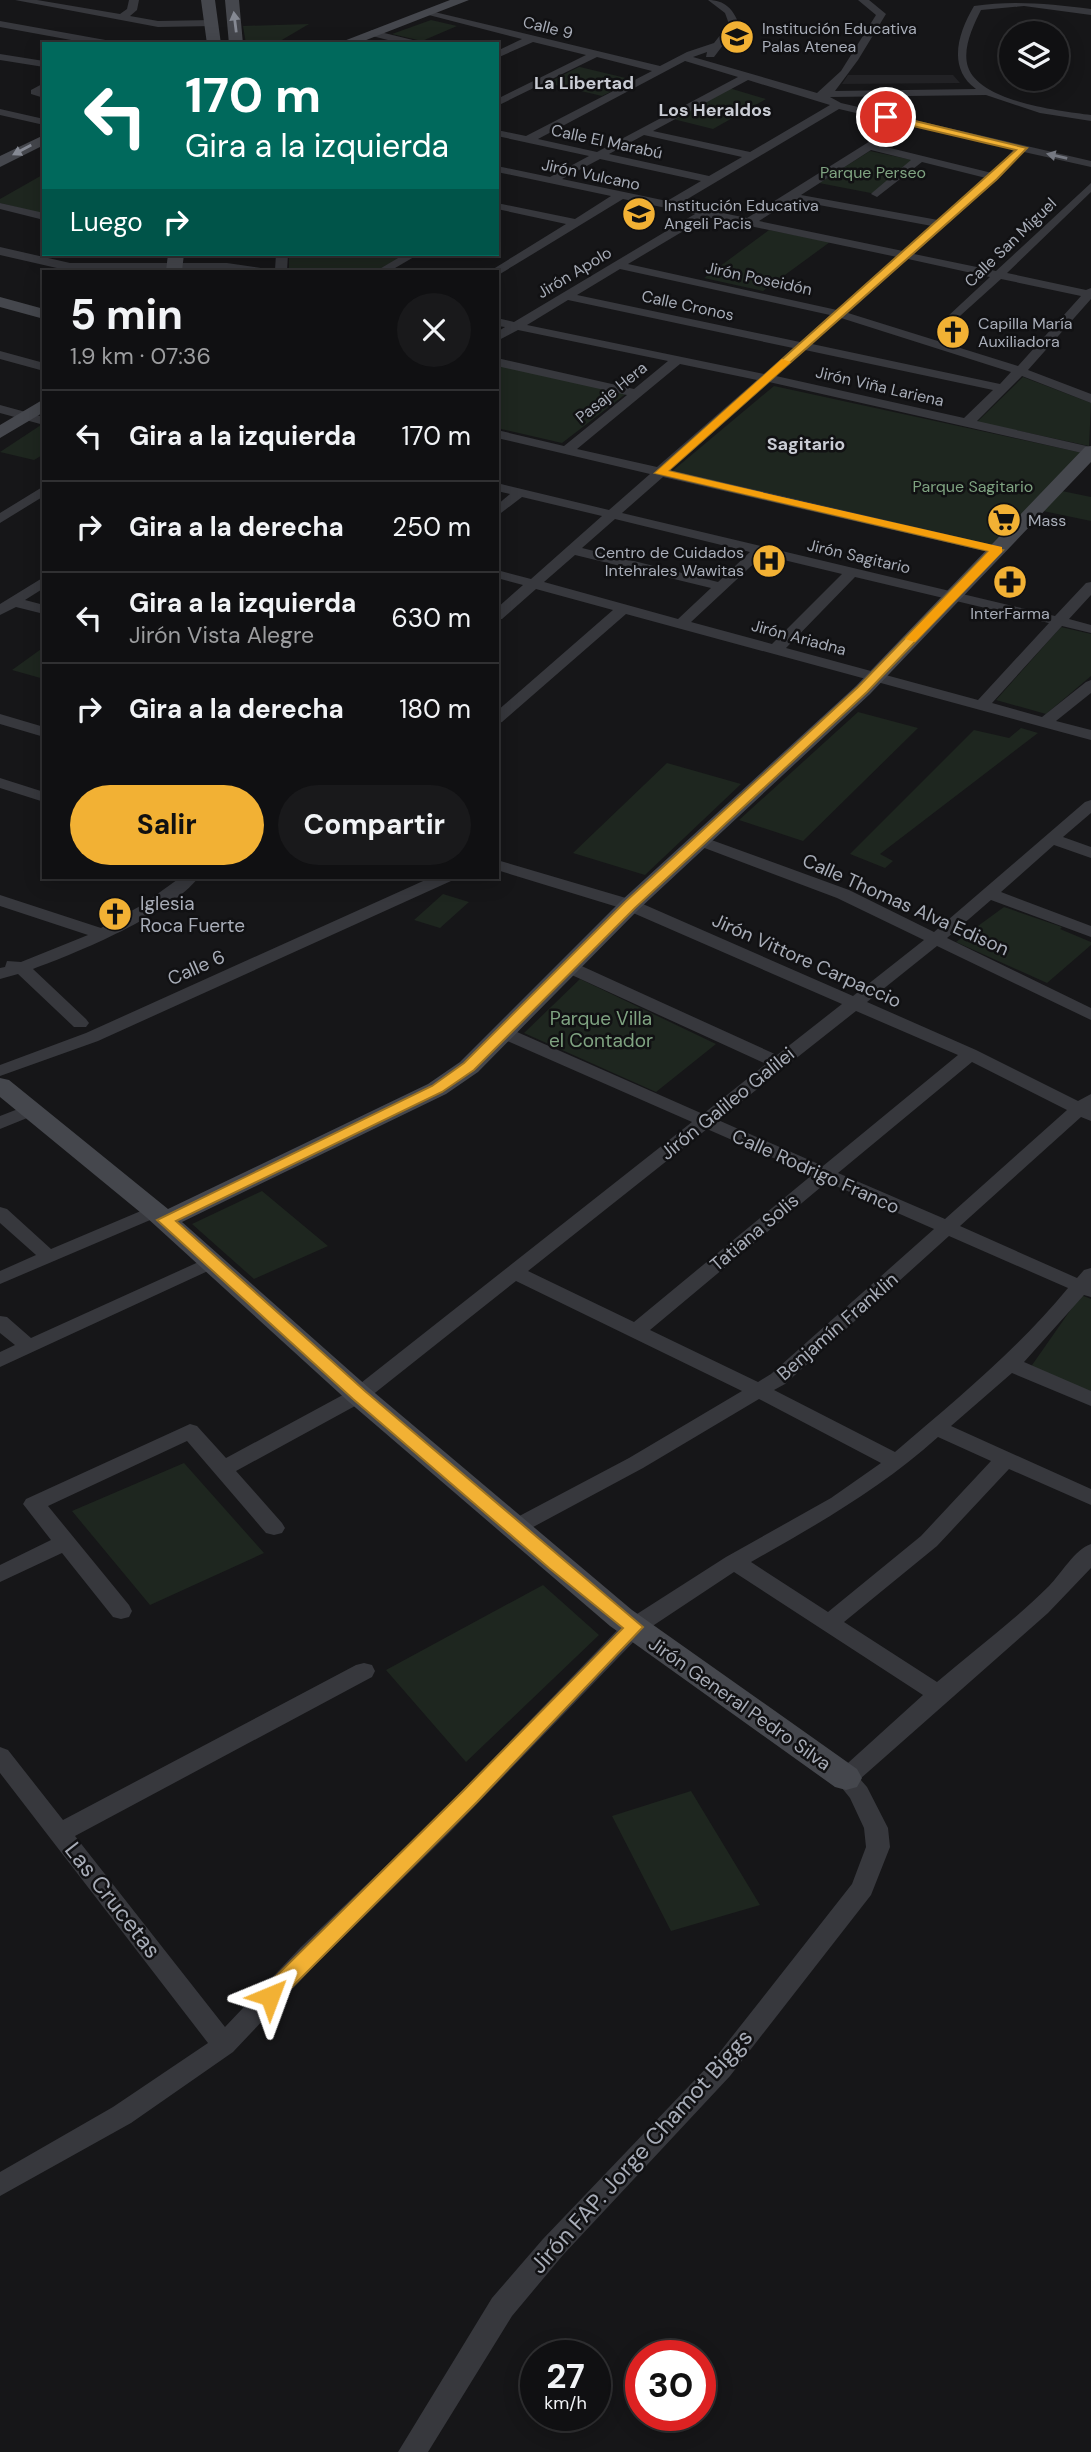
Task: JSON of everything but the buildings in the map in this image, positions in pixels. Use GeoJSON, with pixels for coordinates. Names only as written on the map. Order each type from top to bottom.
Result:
{"type":"FeatureCollection","features":[{"type":"Feature","properties":{"kind":"street"},"geometry":{"type":"LineString","coordinates":[[20,0],[158,24],[213,23]]}},
{"type":"Feature","properties":{"kind":"street"},"geometry":{"type":"LineString","coordinates":[[121,18],[132,10],[134,0]]}},
{"type":"Feature","properties":{"kind":"street"},"geometry":{"type":"LineString","coordinates":[[208,0],[214,42]]}},
{"type":"Feature","properties":{"kind":"street"},"geometry":{"type":"LineString","coordinates":[[232,0],[236,42]]}},
{"type":"Feature","properties":{"kind":"street"},"geometry":{"type":"LineString","coordinates":[[708,68],[704,64],[734,24],[732,15],[713,0]]}},
{"type":"Feature","properties":{"kind":"street"},"geometry":{"type":"LineString","coordinates":[[821,95],[881,14],[863,0]]}},
{"type":"Feature","properties":{"kind":"street"},"geometry":{"type":"LineString","coordinates":[[967,0],[974,14]]}},
{"type":"Feature","properties":{"kind":"street"},"geometry":{"type":"LineString","coordinates":[[1003,0],[1091,12]]}},
{"type":"Feature","properties":{"kind":"street"},"geometry":{"type":"LineString","coordinates":[[348,42],[425,7],[457,2]]}},
{"type":"Feature","properties":{"kind":"street"},"geometry":{"type":"LineString","coordinates":[[1020,4],[985,5],[977,8],[961,58],[969,80],[987,92],[1022,105],[1091,118]]}},
{"type":"Feature","properties":{"kind":"street","name":"Calle 9"},"geometry":{"type":"LineString","coordinates":[[425,7],[531,39],[662,70]]}},
{"type":"Feature","properties":{"kind":"street"},"geometry":{"type":"LineString","coordinates":[[0,24],[92,42]]}},
{"type":"Feature","properties":{"kind":"street"},"geometry":{"type":"LineString","coordinates":[[372,33],[409,42]]}},
{"type":"Feature","properties":{"kind":"street"},"geometry":{"type":"LineString","coordinates":[[499,54],[531,39]]}},
{"type":"Feature","properties":{"kind":"street"},"geometry":{"type":"LineString","coordinates":[[527,140],[684,58],[719,46]]}},
{"type":"Feature","properties":{"kind":"street"},"geometry":{"type":"LineString","coordinates":[[499,102],[596,54]]}},
{"type":"Feature","properties":{"kind":"street"},"geometry":{"type":"LineString","coordinates":[[0,57],[42,64]]}},
{"type":"Feature","properties":{"kind":"street"},"geometry":{"type":"LineString","coordinates":[[684,58],[708,68],[821,95],[987,92]]}},
{"type":"Feature","properties":{"kind":"street"},"geometry":{"type":"LineString","coordinates":[[551,181],[745,77]]}},
{"type":"Feature","properties":{"kind":"street"},"geometry":{"type":"LineString","coordinates":[[821,95],[837,105],[1091,164]]}},
{"type":"Feature","properties":{"kind":"street"},"geometry":{"type":"LineString","coordinates":[[667,206],[837,105]]}},
{"type":"Feature","properties":{"kind":"street"},"geometry":{"type":"LineString","coordinates":[[2,114],[42,121]]}},
{"type":"Feature","properties":{"kind":"street"},"geometry":{"type":"LineString","coordinates":[[748,223],[907,122]]}},
{"type":"Feature","properties":{"kind":"street"},"geometry":{"type":"LineString","coordinates":[[643,132],[753,156]]}},
{"type":"Feature","properties":{"kind":"street","name":"Calle El Marabú"},"geometry":{"type":"LineString","coordinates":[[499,133],[711,180]]}},
{"type":"Feature","properties":{"kind":"street"},"geometry":{"type":"LineString","coordinates":[[0,162],[42,140]]}},
{"type":"Feature","properties":{"kind":"street"},"geometry":{"type":"LineString","coordinates":[[868,146],[994,177]]}},
{"type":"Feature","properties":{"kind":"street"},"geometry":{"type":"LineString","coordinates":[[499,614],[994,177],[1022,148]]}},
{"type":"Feature","properties":{"kind":"street"},"geometry":{"type":"LineString","coordinates":[[877,194],[919,159]]}},
{"type":"Feature","properties":{"kind":"street","name":"Jirón Vulcano"},"geometry":{"type":"LineString","coordinates":[[499,169],[1090,293]]}},
{"type":"Feature","properties":{"kind":"street","name":"Calle San Miguel"},"geometry":{"type":"LineString","coordinates":[[951,320],[1091,186]]}},
{"type":"Feature","properties":{"kind":"street"},"geometry":{"type":"LineString","coordinates":[[498,270],[620,196]]}},
{"type":"Feature","properties":{"kind":"street"},"geometry":{"type":"LineString","coordinates":[[790,196],[941,224]]}},
{"type":"Feature","properties":{"kind":"street"},"geometry":{"type":"LineString","coordinates":[[0,206],[42,216]]}},
{"type":"Feature","properties":{"kind":"street"},"geometry":{"type":"LineString","coordinates":[[499,206],[579,223]]}},
{"type":"Feature","properties":{"kind":"street","name":"Jirón Apolo"},"geometry":{"type":"LineString","coordinates":[[499,336],[704,214]]}},
{"type":"Feature","properties":{"kind":"street"},"geometry":{"type":"LineString","coordinates":[[0,251],[70,264],[175,264],[259,270]]}},
{"type":"Feature","properties":{"kind":"street"},"geometry":{"type":"LineString","coordinates":[[384,270],[409,256]]}},
{"type":"Feature","properties":{"kind":"street","name":"Jirón Poseidón"},"geometry":{"type":"LineString","coordinates":[[617,265],[840,314],[1020,371],[1091,399]]}},
{"type":"Feature","properties":{"kind":"street"},"geometry":{"type":"LineString","coordinates":[[967,423],[1020,371],[1090,293]]}},
{"type":"Feature","properties":{"kind":"street","name":"Calle Cronos"},"geometry":{"type":"LineString","coordinates":[[566,296],[1003,388]]}},
{"type":"Feature","properties":{"kind":"street"},"geometry":{"type":"LineString","coordinates":[[0,302],[42,313]]}},
{"type":"Feature","properties":{"kind":"street","name":"Jirón Viña Lariena"},"geometry":{"type":"LineString","coordinates":[[499,322],[1091,451]]}},
{"type":"Feature","properties":{"kind":"street"},"geometry":{"type":"LineString","coordinates":[[0,355],[42,366]]}},
{"type":"Feature","properties":{"kind":"street","name":"Pasaje Hera"},"geometry":{"type":"LineString","coordinates":[[567,450],[677,360]]}},
{"type":"Feature","properties":{"kind":"street"},"geometry":{"type":"LineString","coordinates":[[499,362],[636,393]]}},
{"type":"Feature","properties":{"kind":"street"},"geometry":{"type":"LineString","coordinates":[[0,433],[42,405]]}},
{"type":"Feature","properties":{"kind":"street"},"geometry":{"type":"LineString","coordinates":[[0,408],[42,420]]}},
{"type":"Feature","properties":{"kind":"street"},"geometry":{"type":"LineString","coordinates":[[499,434],[998,550]]}},
{"type":"Feature","properties":{"kind":"street"},"geometry":{"type":"LineString","coordinates":[[2,1275],[160,1215],[437,1089],[469,1067],[630,905],[875,676],[1091,451]]}},
{"type":"Feature","properties":{"kind":"street","name":"Jirón Sagitario"},"geometry":{"type":"LineString","coordinates":[[499,488],[1091,629]]}},
{"type":"Feature","properties":{"kind":"street"},"geometry":{"type":"LineString","coordinates":[[0,519],[42,491]]}},
{"type":"Feature","properties":{"kind":"street"},"geometry":{"type":"LineString","coordinates":[[499,510],[519,493]]}},
{"type":"Feature","properties":{"kind":"street"},"geometry":{"type":"LineString","coordinates":[[573,550],[722,587]]}},
{"type":"Feature","properties":{"kind":"street"},"geometry":{"type":"LineString","coordinates":[[682,623],[760,551]]}},
{"type":"Feature","properties":{"kind":"street"},"geometry":{"type":"LineString","coordinates":[[776,649],[852,572]]}},
{"type":"Feature","properties":{"kind":"street","name":"Jirón Ariadna"},"geometry":{"type":"LineString","coordinates":[[499,575],[1091,735]]}},
{"type":"Feature","properties":{"kind":"street"},"geometry":{"type":"LineString","coordinates":[[0,611],[42,582]]}},
{"type":"Feature","properties":{"kind":"street"},"geometry":{"type":"LineString","coordinates":[[982,705],[1091,586]]}},
{"type":"Feature","properties":{"kind":"street"},"geometry":{"type":"LineString","coordinates":[[15,601],[42,609]]}},
{"type":"Feature","properties":{"kind":"street"},"geometry":{"type":"LineString","coordinates":[[499,717],[624,608]]}},
{"type":"Feature","properties":{"kind":"street"},"geometry":{"type":"LineString","coordinates":[[1045,722],[1091,685]]}},
{"type":"Feature","properties":{"kind":"street"},"geometry":{"type":"LineString","coordinates":[[0,719],[42,731]]}},
{"type":"Feature","properties":{"kind":"street"},"geometry":{"type":"LineString","coordinates":[[0,783],[42,796]]}},
{"type":"Feature","properties":{"kind":"street","name":"Jirón Galileo Galilei"},"geometry":{"type":"LineString","coordinates":[[222,1469],[284,1438],[359,1395],[937,938],[1091,805]]}},
{"type":"Feature","properties":{"kind":"street"},"geometry":{"type":"LineString","coordinates":[[1052,839],[1091,853]]}},
{"type":"Feature","properties":{"kind":"street","name":"Calle Thomas Alva Edison"},"geometry":{"type":"LineString","coordinates":[[700,841],[843,894],[1091,1015]]}},
{"type":"Feature","properties":{"kind":"street","name":"Jirón Vittore Carpaccio"},"geometry":{"type":"LineString","coordinates":[[499,866],[630,905],[1086,1107]]}},
{"type":"Feature","properties":{"kind":"street"},"geometry":{"type":"LineString","coordinates":[[0,974],[103,934],[171,894],[189,879]]}},
{"type":"Feature","properties":{"kind":"street","name":"Calle 6"},"geometry":{"type":"LineString","coordinates":[[0,1072],[92,1037],[441,879]]}},
{"type":"Feature","properties":{"kind":"street"},"geometry":{"type":"LineString","coordinates":[[989,893],[1091,932]]}},
{"type":"Feature","properties":{"kind":"street"},"geometry":{"type":"LineString","coordinates":[[0,900],[103,934]]}},
{"type":"Feature","properties":{"kind":"street"},"geometry":{"type":"LineString","coordinates":[[0,961],[21,967],[80,1023]]}},
{"type":"Feature","properties":{"kind":"street"},"geometry":{"type":"LineString","coordinates":[[569,967],[777,1062]]}},
{"type":"Feature","properties":{"kind":"street","name":"Calle Rodrigo Franco"},"geometry":{"type":"LineString","coordinates":[[502,1032],[946,1229],[1088,1284]]}},
{"type":"Feature","properties":{"kind":"street","name":"Tatiana Solis"},"geometry":{"type":"LineString","coordinates":[[636,1331],[970,1054]]}},
{"type":"Feature","properties":{"kind":"street","name":"Jirón General Pedro Silva"},"geometry":{"type":"LineString","coordinates":[[0,1085],[214,1261],[359,1395],[634,1627],[846,1778]]}},
{"type":"Feature","properties":{"kind":"street","name":"Benjamín Franklin"},"geometry":{"type":"LineString","coordinates":[[514,1528],[636,1463],[778,1379],[1086,1107]]}},
{"type":"Feature","properties":{"kind":"street"},"geometry":{"type":"LineString","coordinates":[[0,1123],[31,1110]]}},
{"type":"Feature","properties":{"kind":"street"},"geometry":{"type":"LineString","coordinates":[[0,1213],[49,1257]]}},
{"type":"Feature","properties":{"kind":"street"},"geometry":{"type":"LineString","coordinates":[[0,1360],[214,1261]]}},
{"type":"Feature","properties":{"kind":"street"},"geometry":{"type":"LineString","coordinates":[[515,1273],[757,1390],[897,1462]]}},
{"type":"Feature","properties":{"kind":"street"},"geometry":{"type":"LineString","coordinates":[[0,2185],[132,2109],[224,2045],[310,1954],[447,1820],[634,1627],[733,1562],[839,1503],[897,1462],[1010,1364],[1088,1284]]}},
{"type":"Feature","properties":{"kind":"street"},"geometry":{"type":"LineString","coordinates":[[0,1322],[29,1348]]}},
{"type":"Feature","properties":{"kind":"street"},"geometry":{"type":"LineString","coordinates":[[1010,1364],[1091,1399]]}},
{"type":"Feature","properties":{"kind":"street"},"geometry":{"type":"LineString","coordinates":[[936,1428],[1091,1498]]}},
{"type":"Feature","properties":{"kind":"street"},"geometry":{"type":"LineString","coordinates":[[121,1611],[34,1504],[190,1431],[274,1528]]}},
{"type":"Feature","properties":{"kind":"street"},"geometry":{"type":"LineString","coordinates":[[830,1622],[929,1541],[1004,1461]]}},
{"type":"Feature","properties":{"kind":"street"},"geometry":{"type":"LineString","coordinates":[[0,1574],[64,1543]]}},
{"type":"Feature","properties":{"kind":"street"},"geometry":{"type":"LineString","coordinates":[[846,1778],[1047,1601],[1078,1571],[1091,1552]]}},
{"type":"Feature","properties":{"kind":"street"},"geometry":{"type":"LineString","coordinates":[[733,1562],[939,1694]]}},
{"type":"Feature","properties":{"kind":"street"},"geometry":{"type":"LineString","coordinates":[[60,1833],[364,1671]]}},
{"type":"Feature","properties":{"kind":"street","name":"Las Crucetas"},"geometry":{"type":"LineString","coordinates":[[0,1756],[224,2045]]}},
{"type":"Feature","properties":{"kind":"street","name":"Jirón FAP. Jorge Chamot Biggs"},"geometry":{"type":"LineString","coordinates":[[412,2452],[502,2307],[552,2247],[721,2069],[862,1888],[878,1847],[876,1828],[859,1793],[846,1778]]}},
{"type":"Feature","properties":{"kind":"shaded area"},"geometry":{"type":"Polygon","coordinates":[[[848,75],[953,75],[960,83],[842,84],[848,75]]]}},
{"type":"Feature","properties":{"kind":"green space"},"geometry":{"type":"Polygon","coordinates":[[[431,20],[457,26],[422,41],[392,34],[431,20]]]}},
{"type":"Feature","properties":{"kind":"green space"},"geometry":{"type":"Polygon","coordinates":[[[309,24],[278,42],[246,42],[243,26],[309,24]]]}},
{"type":"Feature","properties":{"kind":"green space"},"geometry":{"type":"Polygon","coordinates":[[[579,67],[634,80],[602,96],[547,83],[579,67]]]}},
{"type":"Feature","properties":{"kind":"green space"},"geometry":{"type":"Polygon","coordinates":[[[729,88],[766,99],[713,129],[673,119],[729,88]]]}},
{"type":"Feature","properties":{"kind":"green space","name":"Parque Perseo"},"geometry":{"type":"Polygon","coordinates":[[[870,151],[917,161],[876,194],[819,183],[870,151]]]}},
{"type":"Feature","properties":{"kind":"green space"},"geometry":{"type":"Polygon","coordinates":[[[42,175],[42,214],[0,203],[0,199],[42,175]]]}},
{"type":"Feature","properties":{"kind":"green space"},"geometry":{"type":"Polygon","coordinates":[[[769,230],[830,242],[763,291],[704,278],[769,230]]]}},
{"type":"Feature","properties":{"kind":"green space"},"geometry":{"type":"Polygon","coordinates":[[[289,256],[403,256],[378,270],[289,270],[289,256]]]}},
{"type":"Feature","properties":{"kind":"green space"},"geometry":{"type":"Polygon","coordinates":[[[499,365],[627,393],[562,443],[499,428],[499,365]]]}},
{"type":"Feature","properties":{"kind":"green space"},"geometry":{"type":"Polygon","coordinates":[[[1023,377],[1091,403],[1089,446],[977,422],[1023,377]]]}},
{"type":"Feature","properties":{"kind":"green space","name":"Parque Sagitario"},"geometry":{"type":"Polygon","coordinates":[[[774,386],[1083,453],[991,546],[670,473],[774,386]]]}},
{"type":"Feature","properties":{"kind":"green space"},"geometry":{"type":"Polygon","coordinates":[[[42,425],[42,455],[34,460],[0,452],[42,425]]]}},
{"type":"Feature","properties":{"kind":"green space"},"geometry":{"type":"Polygon","coordinates":[[[1062,491],[1091,497],[1091,521],[1043,511],[1062,491]]]}},
{"type":"Feature","properties":{"kind":"green space"},"geometry":{"type":"Polygon","coordinates":[[[1061,627],[1091,634],[1091,676],[1046,714],[996,700],[1061,627]]]}},
{"type":"Feature","properties":{"kind":"green space"},"geometry":{"type":"Polygon","coordinates":[[[42,648],[42,678],[12,670],[42,648]]]}},
{"type":"Feature","properties":{"kind":"green space"},"geometry":{"type":"Polygon","coordinates":[[[858,712],[918,728],[803,841],[739,820],[858,712]]]}},
{"type":"Feature","properties":{"kind":"green space"},"geometry":{"type":"Polygon","coordinates":[[[1021,728],[1038,733],[880,854],[893,861],[885,868],[850,854],[974,730],[1009,738],[1021,728]]]}},
{"type":"Feature","properties":{"kind":"green space"},"geometry":{"type":"Polygon","coordinates":[[[667,763],[741,784],[645,875],[573,853],[667,763]]]}},
{"type":"Feature","properties":{"kind":"green space"},"geometry":{"type":"Polygon","coordinates":[[[443,894],[469,902],[440,928],[414,920],[443,894]]]}},
{"type":"Feature","properties":{"kind":"green space"},"geometry":{"type":"Polygon","coordinates":[[[1004,907],[1062,927],[1060,929],[1091,942],[1091,945],[1047,983],[956,942],[1004,907]]]}},
{"type":"Feature","properties":{"kind":"green space","name":"Parque Villa el Contador"},"geometry":{"type":"Polygon","coordinates":[[[580,979],[716,1044],[656,1092],[524,1033],[580,979]]]}},
{"type":"Feature","properties":{"kind":"green space"},"geometry":{"type":"Polygon","coordinates":[[[262,1191],[328,1246],[254,1279],[192,1224],[262,1191]]]}},
{"type":"Feature","properties":{"kind":"green space"},"geometry":{"type":"Polygon","coordinates":[[[1081,1295],[1091,1299],[1091,1393],[1030,1368],[1081,1295]]]}},
{"type":"Feature","properties":{"kind":"green space"},"geometry":{"type":"Polygon","coordinates":[[[184,1463],[264,1553],[150,1605],[72,1511],[184,1463]]]}},
{"type":"Feature","properties":{"kind":"green space"},"geometry":{"type":"Polygon","coordinates":[[[543,1585],[599,1635],[466,1762],[386,1670],[543,1585]]]}},
{"type":"Feature","properties":{"kind":"green space"},"geometry":{"type":"Polygon","coordinates":[[[691,1791],[760,1905],[671,1931],[612,1816],[691,1791]]]}},
{"type":"Feature","properties":{"kind":"slow traffic"},"geometry":{"type":"LineString","coordinates":[[786,362],[660,473],[998,550],[911,639]]}},
{"type":"Feature","properties":{"kind":"place","name":"Institución Educativa Palas Atenea"},"geometry":{"type":"Point","coordinates":[737,37]}},
{"type":"Feature","properties":{"kind":"place","name":"Institución Educativa Angeli Pacis"},"geometry":{"type":"Point","coordinates":[639,214]}},
{"type":"Feature","properties":{"kind":"place","name":"Capilla María Auxiliadora"},"geometry":{"type":"Point","coordinates":[953,332]}},
{"type":"Feature","properties":{"kind":"place","name":"Mass"},"geometry":{"type":"Point","coordinates":[1004,520]}},
{"type":"Feature","properties":{"kind":"place","name":"Centro de Cuidados Intehrales Wawitas"},"geometry":{"type":"Point","coordinates":[769,561]}},
{"type":"Feature","properties":{"kind":"place","name":"InterFarma"},"geometry":{"type":"Point","coordinates":[1010,582]}},
{"type":"Feature","properties":{"kind":"place","name":"Iglesia Roca Fuerte"},"geometry":{"type":"Point","coordinates":[115,914]}},
{"type":"Feature","properties":{"kind":"district","name":"La Libertad"},"geometry":{"type":"Point","coordinates":[584,83]}},
{"type":"Feature","properties":{"kind":"district","name":"Los Heraldos"},"geometry":{"type":"Point","coordinates":[715,110]}},
{"type":"Feature","properties":{"kind":"district","name":"Sagitario"},"geometry":{"type":"Point","coordinates":[806,444]}},
{"type":"Feature","properties":{"kind":"route"},"geometry":{"type":"LineString","coordinates":[[270,1996],[470,1797],[634,1627],[359,1395],[214,1261],[165,1220],[437,1089],[469,1067],[630,905],[863,690],[998,550],[660,473],[994,177],[1022,148],[886,117]]}}]}
